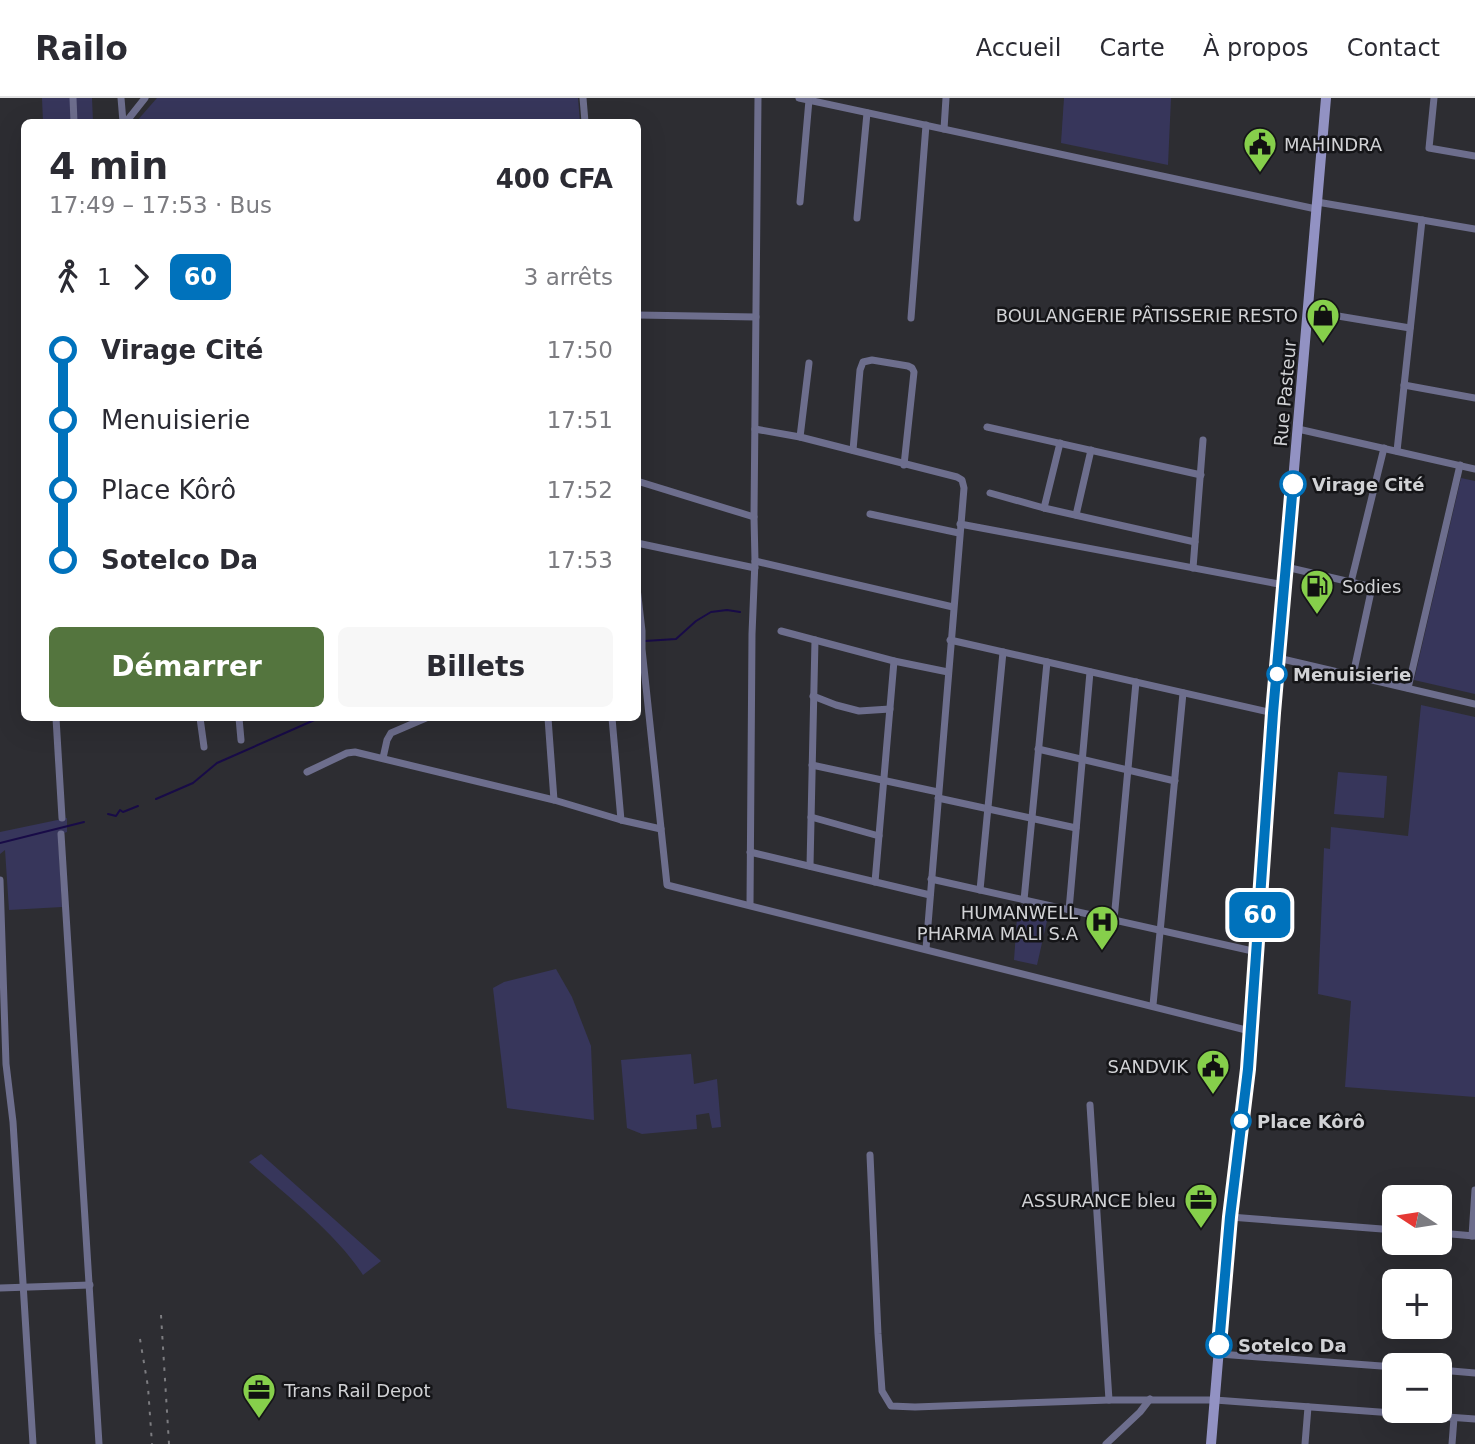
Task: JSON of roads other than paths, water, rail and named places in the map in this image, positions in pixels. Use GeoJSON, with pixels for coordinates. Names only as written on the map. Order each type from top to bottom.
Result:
{"type":"FeatureCollection","features":[{"type":"Feature","properties":{"kind":"main road","name":"Rue Pasteur"},"geometry":{"type":"LineString","coordinates":[[1211,1444],[1230,1217],[1248,1069],[1273,713],[1326,98]]}},
{"type":"Feature","properties":{"kind":"street"},"geometry":{"type":"LineString","coordinates":[[73,98],[74,119]]}},
{"type":"Feature","properties":{"kind":"street"},"geometry":{"type":"LineString","coordinates":[[121,98],[124,119]]}},
{"type":"Feature","properties":{"kind":"street"},"geometry":{"type":"LineString","coordinates":[[127,119],[145,98]]}},
{"type":"Feature","properties":{"kind":"street"},"geometry":{"type":"LineString","coordinates":[[583,98],[585,119]]}},
{"type":"Feature","properties":{"kind":"street"},"geometry":{"type":"LineString","coordinates":[[750,905],[758,98]]}},
{"type":"Feature","properties":{"kind":"street"},"geometry":{"type":"LineString","coordinates":[[799,98],[820,100],[867,113],[1317,205],[1475,229]]}},
{"type":"Feature","properties":{"kind":"street"},"geometry":{"type":"LineString","coordinates":[[944,129],[946,98]]}},
{"type":"Feature","properties":{"kind":"street"},"geometry":{"type":"LineString","coordinates":[[1434,98],[1429,148],[1475,156]]}},
{"type":"Feature","properties":{"kind":"street"},"geometry":{"type":"LineString","coordinates":[[800,202],[809,100]]}},
{"type":"Feature","properties":{"kind":"street"},"geometry":{"type":"LineString","coordinates":[[858,218],[867,113]]}},
{"type":"Feature","properties":{"kind":"street"},"geometry":{"type":"LineString","coordinates":[[911,318],[926,125]]}},
{"type":"Feature","properties":{"kind":"street"},"geometry":{"type":"LineString","coordinates":[[1397,451],[1422,220]]}},
{"type":"Feature","properties":{"kind":"street"},"geometry":{"type":"LineString","coordinates":[[1308,310],[1410,328]]}},
{"type":"Feature","properties":{"kind":"street"},"geometry":{"type":"LineString","coordinates":[[641,314],[756,317]]}},
{"type":"Feature","properties":{"kind":"street"},"geometry":{"type":"LineString","coordinates":[[853,450],[863,362],[872,360],[908,366],[914,372],[904,465]]}},
{"type":"Feature","properties":{"kind":"street"},"geometry":{"type":"LineString","coordinates":[[800,437],[809,363]]}},
{"type":"Feature","properties":{"kind":"street"},"geometry":{"type":"LineString","coordinates":[[1404,386],[1475,398]]}},
{"type":"Feature","properties":{"kind":"street"},"geometry":{"type":"LineString","coordinates":[[987,427],[1201,475]]}},
{"type":"Feature","properties":{"kind":"street"},"geometry":{"type":"LineString","coordinates":[[755,429],[853,450],[962,480],[964,488],[926,949]]}},
{"type":"Feature","properties":{"kind":"street"},"geometry":{"type":"LineString","coordinates":[[1298,429],[1475,469]]}},
{"type":"Feature","properties":{"kind":"street"},"geometry":{"type":"LineString","coordinates":[[1193,568],[1203,440]]}},
{"type":"Feature","properties":{"kind":"street"},"geometry":{"type":"LineString","coordinates":[[1044,508],[1060,443]]}},
{"type":"Feature","properties":{"kind":"street"},"geometry":{"type":"LineString","coordinates":[[1351,582],[1384,448]]}},
{"type":"Feature","properties":{"kind":"street"},"geometry":{"type":"LineString","coordinates":[[1076,515],[1091,450]]}},
{"type":"Feature","properties":{"kind":"street"},"geometry":{"type":"LineString","coordinates":[[1408,688],[1460,466]]}},
{"type":"Feature","properties":{"kind":"street"},"geometry":{"type":"LineString","coordinates":[[641,482],[754,517]]}},
{"type":"Feature","properties":{"kind":"street"},"geometry":{"type":"LineString","coordinates":[[990,493],[1195,542]]}},
{"type":"Feature","properties":{"kind":"street"},"geometry":{"type":"LineString","coordinates":[[870,514],[1284,584]]}},
{"type":"Feature","properties":{"kind":"street"},"geometry":{"type":"LineString","coordinates":[[641,544],[755,564],[953,607]]}},
{"type":"Feature","properties":{"kind":"street"},"geometry":{"type":"LineString","coordinates":[[1286,567],[1372,587],[1353,675]]}},
{"type":"Feature","properties":{"kind":"street"},"geometry":{"type":"LineString","coordinates":[[641,622],[667,885],[1250,1031]]}},
{"type":"Feature","properties":{"kind":"street"},"geometry":{"type":"LineString","coordinates":[[781,631],[894,661],[948,672]]}},
{"type":"Feature","properties":{"kind":"street"},"geometry":{"type":"LineString","coordinates":[[810,866],[815,640]]}},
{"type":"Feature","properties":{"kind":"street"},"geometry":{"type":"LineString","coordinates":[[950,640],[1273,713]]}},
{"type":"Feature","properties":{"kind":"street"},"geometry":{"type":"LineString","coordinates":[[980,890],[1003,652]]}},
{"type":"Feature","properties":{"kind":"street"},"geometry":{"type":"LineString","coordinates":[[1278,658],[1475,704]]}},
{"type":"Feature","properties":{"kind":"street"},"geometry":{"type":"LineString","coordinates":[[875,882],[894,661]]}},
{"type":"Feature","properties":{"kind":"street"},"geometry":{"type":"LineString","coordinates":[[1024,900],[1047,662]]}},
{"type":"Feature","properties":{"kind":"street"},"geometry":{"type":"LineString","coordinates":[[1069,910],[1090,672]]}},
{"type":"Feature","properties":{"kind":"street"},"geometry":{"type":"LineString","coordinates":[[1114,920],[1136,682]]}},
{"type":"Feature","properties":{"kind":"street"},"geometry":{"type":"LineString","coordinates":[[641,691],[646,690]]}},
{"type":"Feature","properties":{"kind":"street"},"geometry":{"type":"LineString","coordinates":[[1153,1005],[1183,693]]}},
{"type":"Feature","properties":{"kind":"street"},"geometry":{"type":"LineString","coordinates":[[813,696],[859,711],[890,709]]}},
{"type":"Feature","properties":{"kind":"street"},"geometry":{"type":"LineString","coordinates":[[56,721],[62,818]]}},
{"type":"Feature","properties":{"kind":"street"},"geometry":{"type":"LineString","coordinates":[[200,721],[204,747]]}},
{"type":"Feature","properties":{"kind":"street"},"geometry":{"type":"LineString","coordinates":[[239,721],[241,740]]}},
{"type":"Feature","properties":{"kind":"street"},"geometry":{"type":"LineString","coordinates":[[383,758],[391,733],[419,721]]}},
{"type":"Feature","properties":{"kind":"street"},"geometry":{"type":"LineString","coordinates":[[548,721],[554,800]]}},
{"type":"Feature","properties":{"kind":"street"},"geometry":{"type":"LineString","coordinates":[[612,721],[621,820]]}},
{"type":"Feature","properties":{"kind":"street"},"geometry":{"type":"LineString","coordinates":[[1038,749],[1175,780]]}},
{"type":"Feature","properties":{"kind":"street"},"geometry":{"type":"LineString","coordinates":[[307,772],[347,753],[355,752],[661,829]]}},
{"type":"Feature","properties":{"kind":"street"},"geometry":{"type":"LineString","coordinates":[[812,765],[884,780],[987,808],[1076,828]]}},
{"type":"Feature","properties":{"kind":"street"},"geometry":{"type":"LineString","coordinates":[[811,817],[879,836]]}},
{"type":"Feature","properties":{"kind":"street"},"geometry":{"type":"LineString","coordinates":[[61,834],[99,1444]]}},
{"type":"Feature","properties":{"kind":"street"},"geometry":{"type":"LineString","coordinates":[[750,852],[930,895]]}},
{"type":"Feature","properties":{"kind":"street"},"geometry":{"type":"LineString","coordinates":[[931,879],[1257,951]]}},
{"type":"Feature","properties":{"kind":"street"},"geometry":{"type":"LineString","coordinates":[[0,880],[6,1065],[13,1122],[33,1444]]}},
{"type":"Feature","properties":{"kind":"street"},"geometry":{"type":"LineString","coordinates":[[0,1052],[6,1065]]}},
{"type":"Feature","properties":{"kind":"street"},"geometry":{"type":"LineString","coordinates":[[1090,1105],[1109,1400]]}},
{"type":"Feature","properties":{"kind":"street"},"geometry":{"type":"LineString","coordinates":[[870,1155],[882,1391],[891,1406],[1150,1399],[1214,1400],[1475,1419]]}},
{"type":"Feature","properties":{"kind":"street"},"geometry":{"type":"LineString","coordinates":[[1452,1234],[1473,1236],[1475,1190]]}},
{"type":"Feature","properties":{"kind":"street"},"geometry":{"type":"LineString","coordinates":[[1230,1217],[1382,1229]]}},
{"type":"Feature","properties":{"kind":"street"},"geometry":{"type":"LineString","coordinates":[[0,1288],[90,1285]]}},
{"type":"Feature","properties":{"kind":"street"},"geometry":{"type":"LineString","coordinates":[[1219,1354],[1382,1366]]}},
{"type":"Feature","properties":{"kind":"street"},"geometry":{"type":"LineString","coordinates":[[1452,1371],[1475,1373]]}},
{"type":"Feature","properties":{"kind":"street"},"geometry":{"type":"LineString","coordinates":[[1106,1444],[1150,1399]]}},
{"type":"Feature","properties":{"kind":"street"},"geometry":{"type":"LineString","coordinates":[[1305,1444],[1308,1407]]}},
{"type":"Feature","properties":{"kind":"street"},"geometry":{"type":"LineString","coordinates":[[1452,1444],[1454,1418]]}},
{"type":"Feature","properties":{"kind":"waterway"},"geometry":{"type":"LineString","coordinates":[[645,641],[676,639],[711,612],[740,612]]}},
{"type":"Feature","properties":{"kind":"waterway"},"geometry":{"type":"LineString","coordinates":[[156,799],[193,783],[217,763],[312,721]]}},
{"type":"Feature","properties":{"kind":"waterway"},"geometry":{"type":"LineString","coordinates":[[108,814],[116,816],[120,810],[123,812],[138,806]]}},
{"type":"Feature","properties":{"kind":"waterway"},"geometry":{"type":"LineString","coordinates":[[0,843],[84,822]]}},
{"type":"Feature","properties":{"kind":"railway"},"geometry":{"type":"LineString","coordinates":[[161,1315],[169,1444]]}},
{"type":"Feature","properties":{"kind":"railway"},"geometry":{"type":"LineString","coordinates":[[140,1339],[148,1387],[152,1444]]}},
{"type":"Feature","properties":{"kind":"place","name":"MAHINDRA"},"geometry":{"type":"Point","coordinates":[1260,174]}},
{"type":"Feature","properties":{"kind":"place","name":"BOULANGERIE PÂTISSERIE RESTO"},"geometry":{"type":"Point","coordinates":[1323,345]}},
{"type":"Feature","properties":{"kind":"place","name":"Virage Cité"},"geometry":{"type":"Point","coordinates":[1293,484]}},
{"type":"Feature","properties":{"kind":"place","name":"Sodies"},"geometry":{"type":"Point","coordinates":[1317,616]}},
{"type":"Feature","properties":{"kind":"place","name":"Menuisierie"},"geometry":{"type":"Point","coordinates":[1277,674]}},
{"type":"Feature","properties":{"kind":"place","name":"HUMANWELL PHARMA MALI S.A"},"geometry":{"type":"Point","coordinates":[1102,952]}},
{"type":"Feature","properties":{"kind":"place","name":"SANDVIK"},"geometry":{"type":"Point","coordinates":[1213,1096]}},
{"type":"Feature","properties":{"kind":"place","name":"Place Kôrô"},"geometry":{"type":"Point","coordinates":[1241,1121]}},
{"type":"Feature","properties":{"kind":"place","name":"ASSURANCE bleu"},"geometry":{"type":"Point","coordinates":[1201,1230]}},
{"type":"Feature","properties":{"kind":"place","name":"Sotelco Da"},"geometry":{"type":"Point","coordinates":[1219,1345]}},
{"type":"Feature","properties":{"kind":"place","name":"Trans Rail Depot"},"geometry":{"type":"Point","coordinates":[259,1420]}}]}
